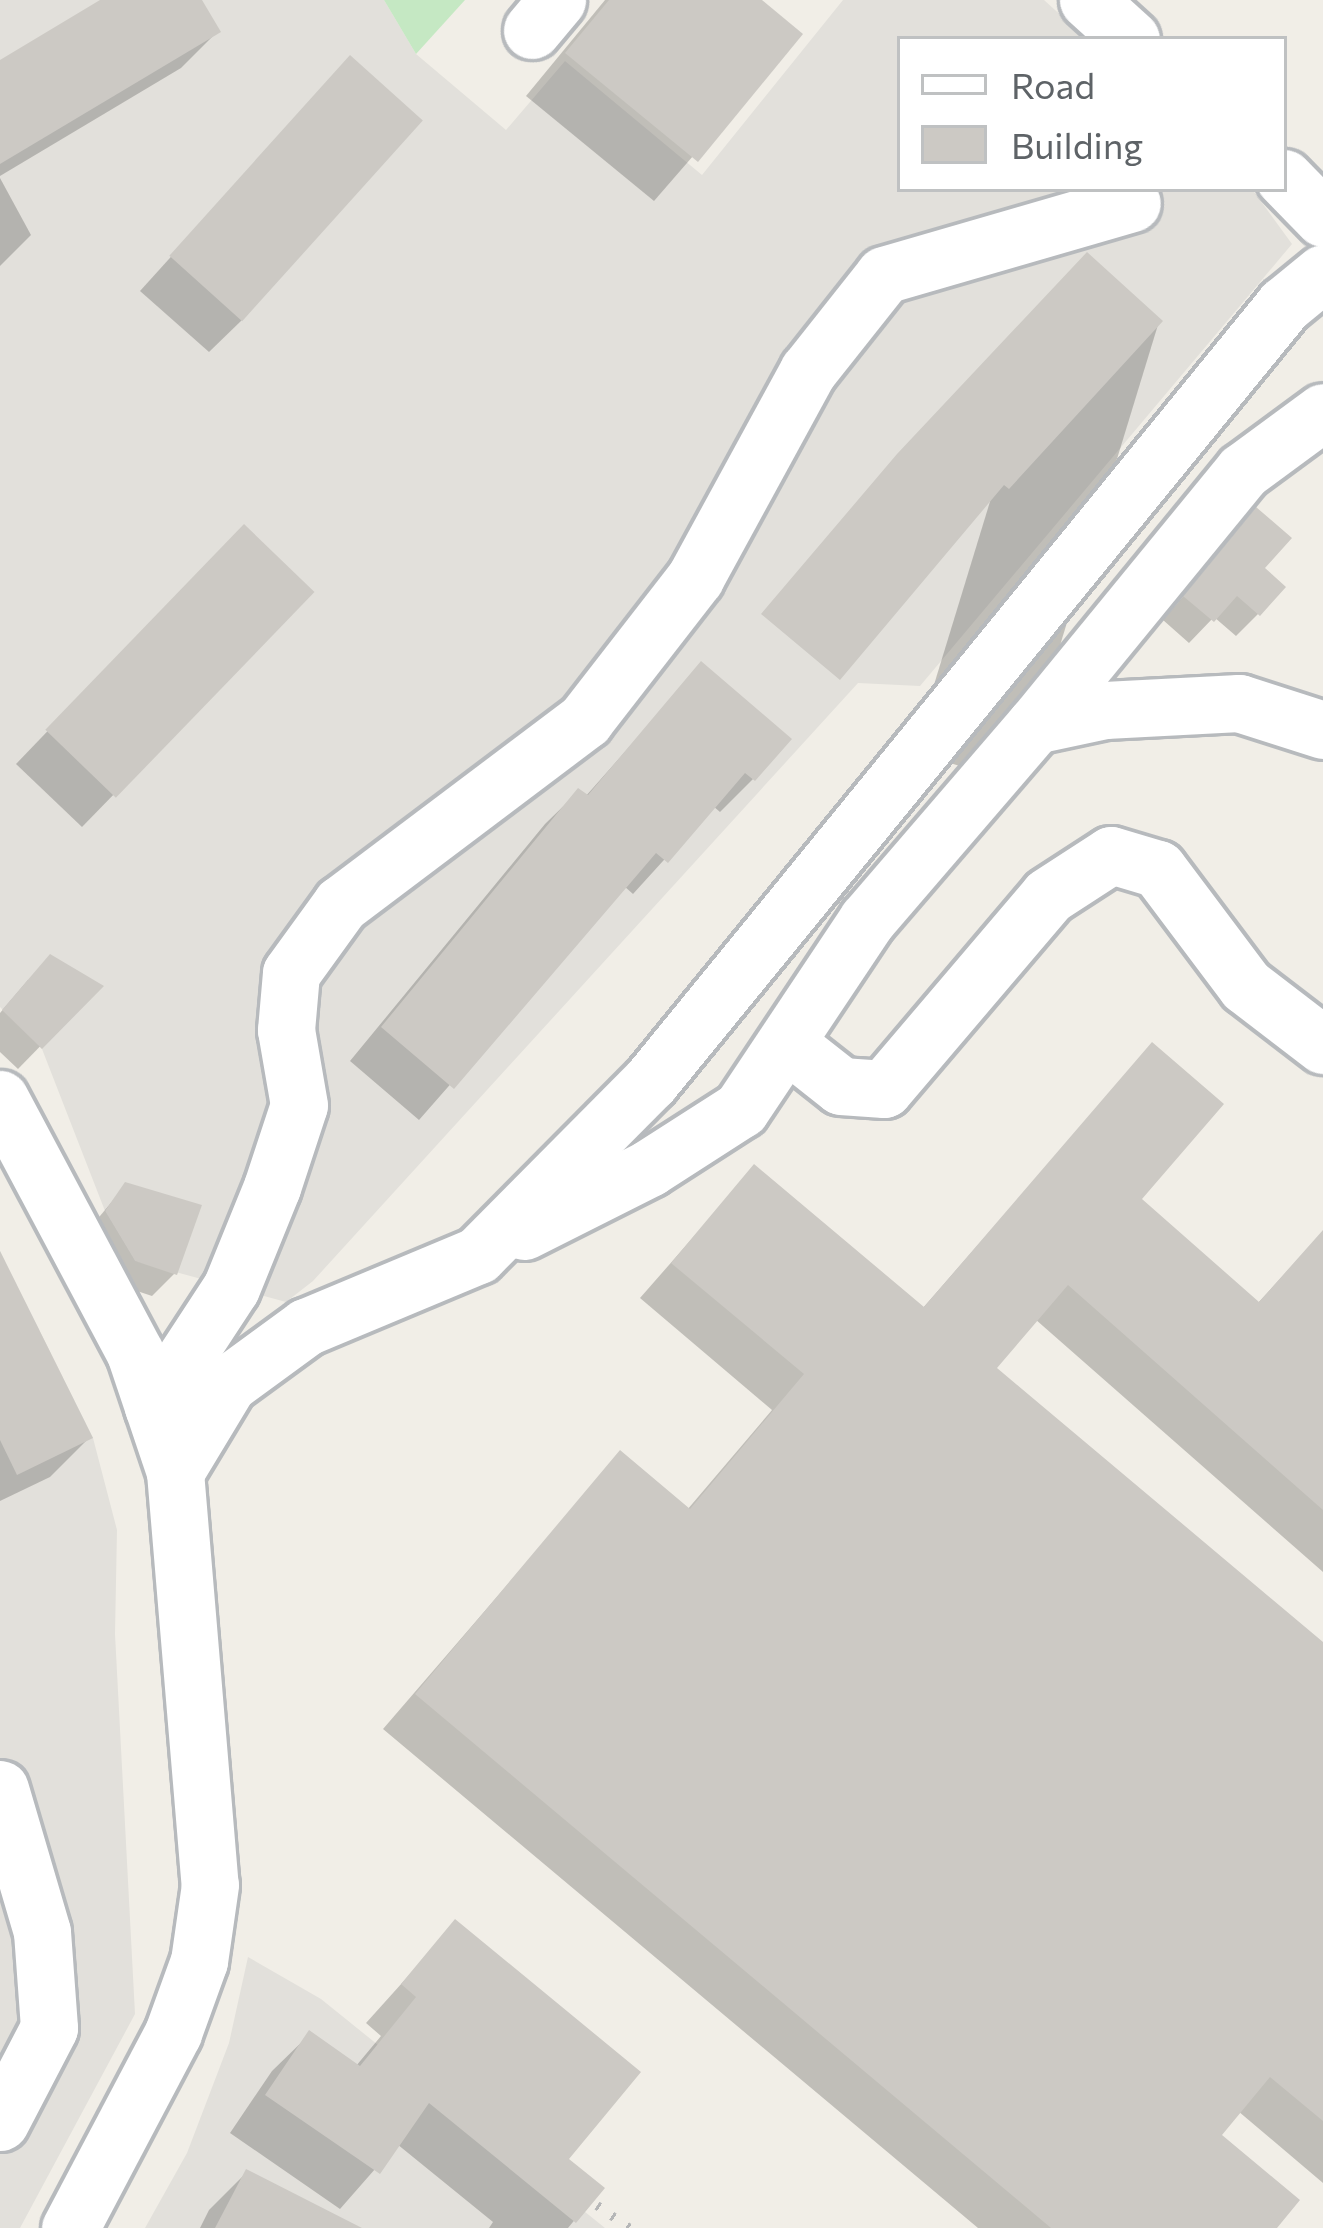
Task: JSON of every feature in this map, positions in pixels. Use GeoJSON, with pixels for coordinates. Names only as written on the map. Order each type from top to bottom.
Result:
{"type":"FeatureCollection","features":[{"type":"Feature","properties":{"kind":"street"},"geometry":{"type":"LineString","coordinates":[[1088,0],[1128,36]]}},
{"type":"Feature","properties":{"kind":"street"},"geometry":{"type":"LineString","coordinates":[[1287,181],[1323,218]]}},
{"type":"Feature","properties":{"kind":"street"},"geometry":{"type":"LineString","coordinates":[[153,1407],[231,1288],[272,1186],[299,1105],[286,1030],[291,973],[341,904],[585,720],[694,578],[808,370],[884,275],[1132,203]]}},
{"type":"Feature","properties":{"kind":"street"},"geometry":{"type":"LineString","coordinates":[[478,1255],[695,1029],[1284,305],[1323,273]]}},
{"type":"Feature","properties":{"kind":"street"},"geometry":{"type":"LineString","coordinates":[[176,1472],[228,1384],[306,1327],[478,1255],[649,1168],[741,1108],[789,1045],[867,920],[1036,725],[1243,471],[1323,412]]}},
{"type":"Feature","properties":{"kind":"street"},"geometry":{"type":"LineString","coordinates":[[1036,725],[1105,710],[1239,703],[1323,730]]}},
{"type":"Feature","properties":{"kind":"street"},"geometry":{"type":"LineString","coordinates":[[789,1045],[841,1086],[884,1089],[1048,896],[1112,855],[1158,869],[1246,986],[1323,1045]]}},
{"type":"Feature","properties":{"kind":"street"},"geometry":{"type":"LineString","coordinates":[[0,1100],[135,1353],[176,1472],[209,1885],[199,1961],[173,2032],[70,2228]]}},
{"type":"Feature","properties":{"kind":"street"},"geometry":{"type":"LineString","coordinates":[[0,1789],[42,1932],[49,2028],[0,2122]]}},
{"type":"Feature","properties":{"kind":"shaded area"},"geometry":{"type":"Polygon","coordinates":[[[0,0],[384,0],[416,54],[506,130],[565,61],[702,175],[843,0],[1044,0],[1084,36],[897,36],[897,192],[1254,192],[1292,244],[920,686],[858,683],[313,1281],[286,1302],[135,1261],[105,1211],[42,1049],[0,1007],[0,0]]]}},
{"type":"Feature","properties":{"kind":"shaded area"},"geometry":{"type":"Polygon","coordinates":[[[0,1251],[93,1438],[117,1530],[115,1634],[135,2014],[20,2228],[0,2228],[0,1251]]]}},
{"type":"Feature","properties":{"kind":"shaded area"},"geometry":{"type":"Polygon","coordinates":[[[248,1957],[321,1999],[605,2228],[145,2228],[187,2153],[229,2043],[248,1957]]]}},
{"type":"Feature","properties":{"kind":"green space"},"geometry":{"type":"Polygon","coordinates":[[[384,0],[465,0],[416,54],[384,0]]]}},
{"type":"Feature","properties":{"kind":"building"},"geometry":{"type":"Polygon","coordinates":[[[100,0],[202,0],[221,32],[0,164],[0,60],[100,0]]]}},
{"type":"Feature","properties":{"kind":"building"},"geometry":{"type":"Polygon","coordinates":[[[609,0],[762,0],[803,34],[698,162],[565,53],[609,0]]]}},
{"type":"Feature","properties":{"kind":"building"},"geometry":{"type":"Polygon","coordinates":[[[350,55],[423,121],[242,321],[169,256],[350,55]]]}},
{"type":"Feature","properties":{"kind":"building"},"geometry":{"type":"Polygon","coordinates":[[[1087,252],[1163,321],[1009,489],[1004,485],[840,680],[761,614],[897,454],[1087,252]]]}},
{"type":"Feature","properties":{"kind":"building"},"geometry":{"type":"Polygon","coordinates":[[[1256,507],[1292,538],[1265,568],[1286,587],[1260,616],[1237,596],[1214,622],[1183,596],[1256,507]]]}},
{"type":"Feature","properties":{"kind":"building"},"geometry":{"type":"Polygon","coordinates":[[[244,524],[314,592],[116,798],[45,730],[244,524]]]}},
{"type":"Feature","properties":{"kind":"building"},"geometry":{"type":"Polygon","coordinates":[[[701,661],[792,739],[755,781],[745,773],[668,863],[656,853],[454,1089],[381,1027],[578,788],[588,795],[701,661]]]}},
{"type":"Feature","properties":{"kind":"building"},"geometry":{"type":"Polygon","coordinates":[[[50,954],[104,986],[42,1049],[2,1010],[50,954]]]}},
{"type":"Feature","properties":{"kind":"building"},"geometry":{"type":"Polygon","coordinates":[[[1152,1042],[1224,1104],[1142,1199],[1259,1302],[1323,1230],[1323,1510],[1068,1285],[997,1368],[1323,1642],[1323,2121],[1270,2077],[1222,2135],[1300,2200],[1277,2228],[1051,2228],[415,1694],[620,1450],[690,1509],[804,1374],[671,1263],[754,1164],[924,1307],[1152,1042]]]}},
{"type":"Feature","properties":{"kind":"building"},"geometry":{"type":"Polygon","coordinates":[[[125,1182],[202,1205],[177,1275],[135,1261],[105,1211],[125,1182]]]}},
{"type":"Feature","properties":{"kind":"building"},"geometry":{"type":"Polygon","coordinates":[[[0,1251],[93,1438],[17,1475],[0,1440],[0,1251]]]}},
{"type":"Feature","properties":{"kind":"building"},"geometry":{"type":"Polygon","coordinates":[[[455,1919],[641,2072],[569,2159],[605,2188],[576,2223],[429,2103],[380,2174],[265,2095],[309,2030],[360,2066],[416,1997],[401,1984],[455,1919]]]}},
{"type":"Feature","properties":{"kind":"building"},"geometry":{"type":"Polygon","coordinates":[[[246,2169],[362,2228],[215,2228],[246,2169]]]}},
{"type":"Feature","properties":{"kind":"railway"},"geometry":{"type":"LineString","coordinates":[[597,2205],[630,2228]]}}]}
